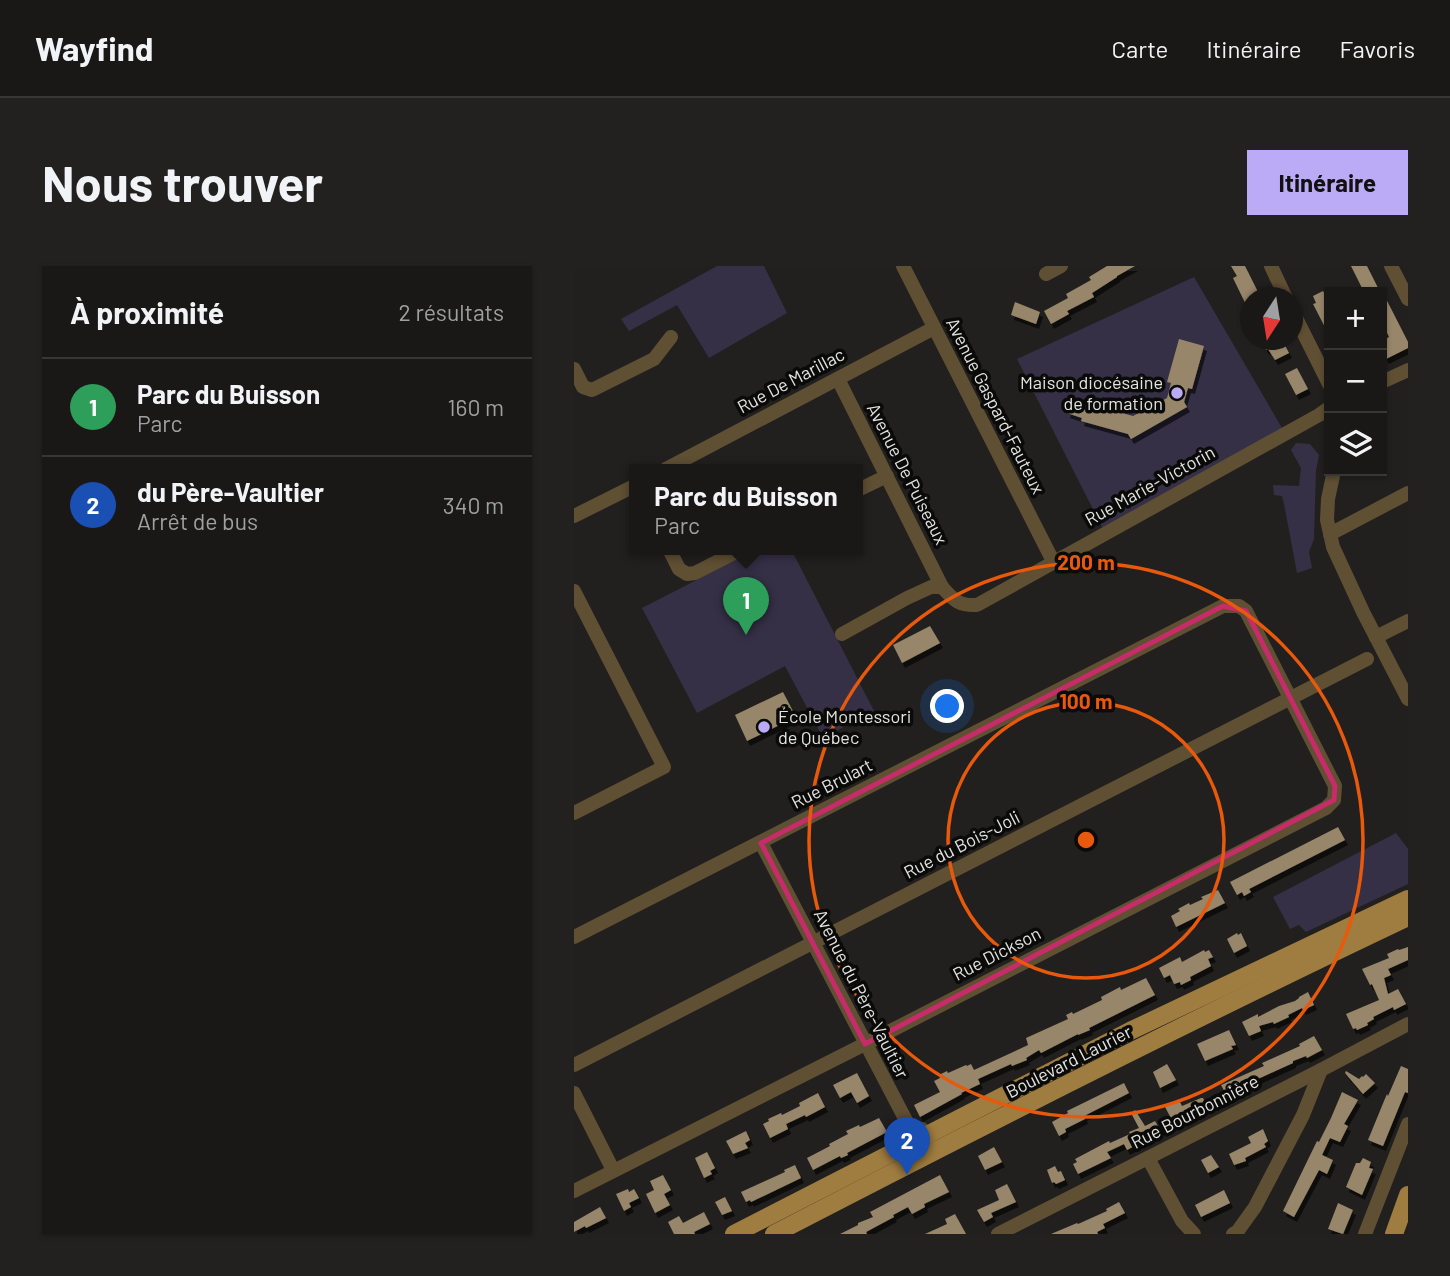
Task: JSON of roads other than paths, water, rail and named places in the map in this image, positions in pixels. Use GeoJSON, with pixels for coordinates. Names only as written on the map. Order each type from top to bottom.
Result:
{"type":"FeatureCollection","features":[{"type":"Feature","properties":{"kind":"main road","name":"Boulevard Laurier"},"geometry":{"type":"LineString","coordinates":[[734,1234],[1130,1031],[1408,899]]}},
{"type":"Feature","properties":{"kind":"main road","name":"Boulevard Laurier"},"geometry":{"type":"LineString","coordinates":[[774,1234],[933,1152],[1408,917]]}},
{"type":"Feature","properties":{"kind":"main road"},"geometry":{"type":"LineString","coordinates":[[1394,1234],[1406,1203]]}},
{"type":"Feature","properties":{"kind":"street","name":"Avenue Gaspard-Fauteux"},"geometry":{"type":"LineString","coordinates":[[903,266],[1054,563]]}},
{"type":"Feature","properties":{"kind":"street"},"geometry":{"type":"LineString","coordinates":[[1046,274],[1062,266]]}},
{"type":"Feature","properties":{"kind":"street"},"geometry":{"type":"LineString","coordinates":[[1271,266],[1281,287]]}},
{"type":"Feature","properties":{"kind":"street"},"geometry":{"type":"LineString","coordinates":[[1391,266],[1408,299]]}},
{"type":"Feature","properties":{"kind":"street","name":"Rue De Marillac"},"geometry":{"type":"LineString","coordinates":[[676,464],[933,328]]}},
{"type":"Feature","properties":{"kind":"street"},"geometry":{"type":"LineString","coordinates":[[1303,331],[1324,374]]}},
{"type":"Feature","properties":{"kind":"street"},"geometry":{"type":"LineString","coordinates":[[574,369],[583,387],[592,390],[654,359],[671,337]]}},
{"type":"Feature","properties":{"kind":"street"},"geometry":{"type":"LineString","coordinates":[[1387,380],[1408,370]]}},
{"type":"Feature","properties":{"kind":"street","name":"Avenue De Puiseaux"},"geometry":{"type":"LineString","coordinates":[[838,379],[942,587]]}},
{"type":"Feature","properties":{"kind":"street","name":"Rue Marie-Victorin"},"geometry":{"type":"LineString","coordinates":[[942,587],[956,602],[967,606],[976,605],[1324,412]]}},
{"type":"Feature","properties":{"kind":"street"},"geometry":{"type":"LineString","coordinates":[[863,488],[887,476]]}},
{"type":"Feature","properties":{"kind":"street"},"geometry":{"type":"LineString","coordinates":[[1333,476],[1327,520],[1338,561],[1408,699]]}},
{"type":"Feature","properties":{"kind":"street"},"geometry":{"type":"LineString","coordinates":[[574,516],[629,488]]}},
{"type":"Feature","properties":{"kind":"street"},"geometry":{"type":"LineString","coordinates":[[1329,534],[1408,493]]}},
{"type":"Feature","properties":{"kind":"street"},"geometry":{"type":"LineString","coordinates":[[672,555],[679,569],[687,574],[695,573],[730,555]]}},
{"type":"Feature","properties":{"kind":"street"},"geometry":{"type":"LineString","coordinates":[[842,634],[907,598],[931,587],[942,587]]}},
{"type":"Feature","properties":{"kind":"street"},"geometry":{"type":"LineString","coordinates":[[574,591],[664,767],[574,813]]}},
{"type":"Feature","properties":{"kind":"street","name":"Rue Brulart"},"geometry":{"type":"LineString","coordinates":[[574,937],[1223,606],[1239,606],[1247,611],[1291,698]]}},
{"type":"Feature","properties":{"kind":"street"},"geometry":{"type":"LineString","coordinates":[[1376,637],[1408,621]]}},
{"type":"Feature","properties":{"kind":"street","name":"Rue du Bois-Joli"},"geometry":{"type":"LineString","coordinates":[[574,1065],[1367,659]]}},
{"type":"Feature","properties":{"kind":"street","name":"Rue Dickson"},"geometry":{"type":"LineString","coordinates":[[574,1191],[1326,808],[1334,800],[1335,786],[1291,698]]}},
{"type":"Feature","properties":{"kind":"street","name":"Avenue du Père-Vaultier"},"geometry":{"type":"LineString","coordinates":[[761,843],[911,1130],[922,1129],[933,1152]]}},
{"type":"Feature","properties":{"kind":"street","name":"Rue Bourbonnière"},"geometry":{"type":"LineString","coordinates":[[999,1234],[1408,1024]]}},
{"type":"Feature","properties":{"kind":"street"},"geometry":{"type":"LineString","coordinates":[[1233,1234],[1237,1233],[1255,1207],[1303,1115],[1321,1070]]}},
{"type":"Feature","properties":{"kind":"street"},"geometry":{"type":"LineString","coordinates":[[574,1093],[613,1170]]}},
{"type":"Feature","properties":{"kind":"street"},"geometry":{"type":"LineString","coordinates":[[1365,1234],[1408,1124]]}},
{"type":"Feature","properties":{"kind":"street"},"geometry":{"type":"LineString","coordinates":[[1148,1158],[1182,1221],[1194,1234]]}},
{"type":"Feature","properties":{"kind":"place","name":"Maison diocésaine de formation"},"geometry":{"type":"Point","coordinates":[1177,393]}},
{"type":"Feature","properties":{"kind":"place","name":"Parc du Buisson"},"geometry":{"type":"Point","coordinates":[746,635]}},
{"type":"Feature","properties":{"kind":"place","name":"École Montessori de Québec"},"geometry":{"type":"Point","coordinates":[764,727]}},
{"type":"Feature","properties":{"kind":"place","name":"du Père-Vaultier"},"geometry":{"type":"Point","coordinates":[907,1175]}}]}
